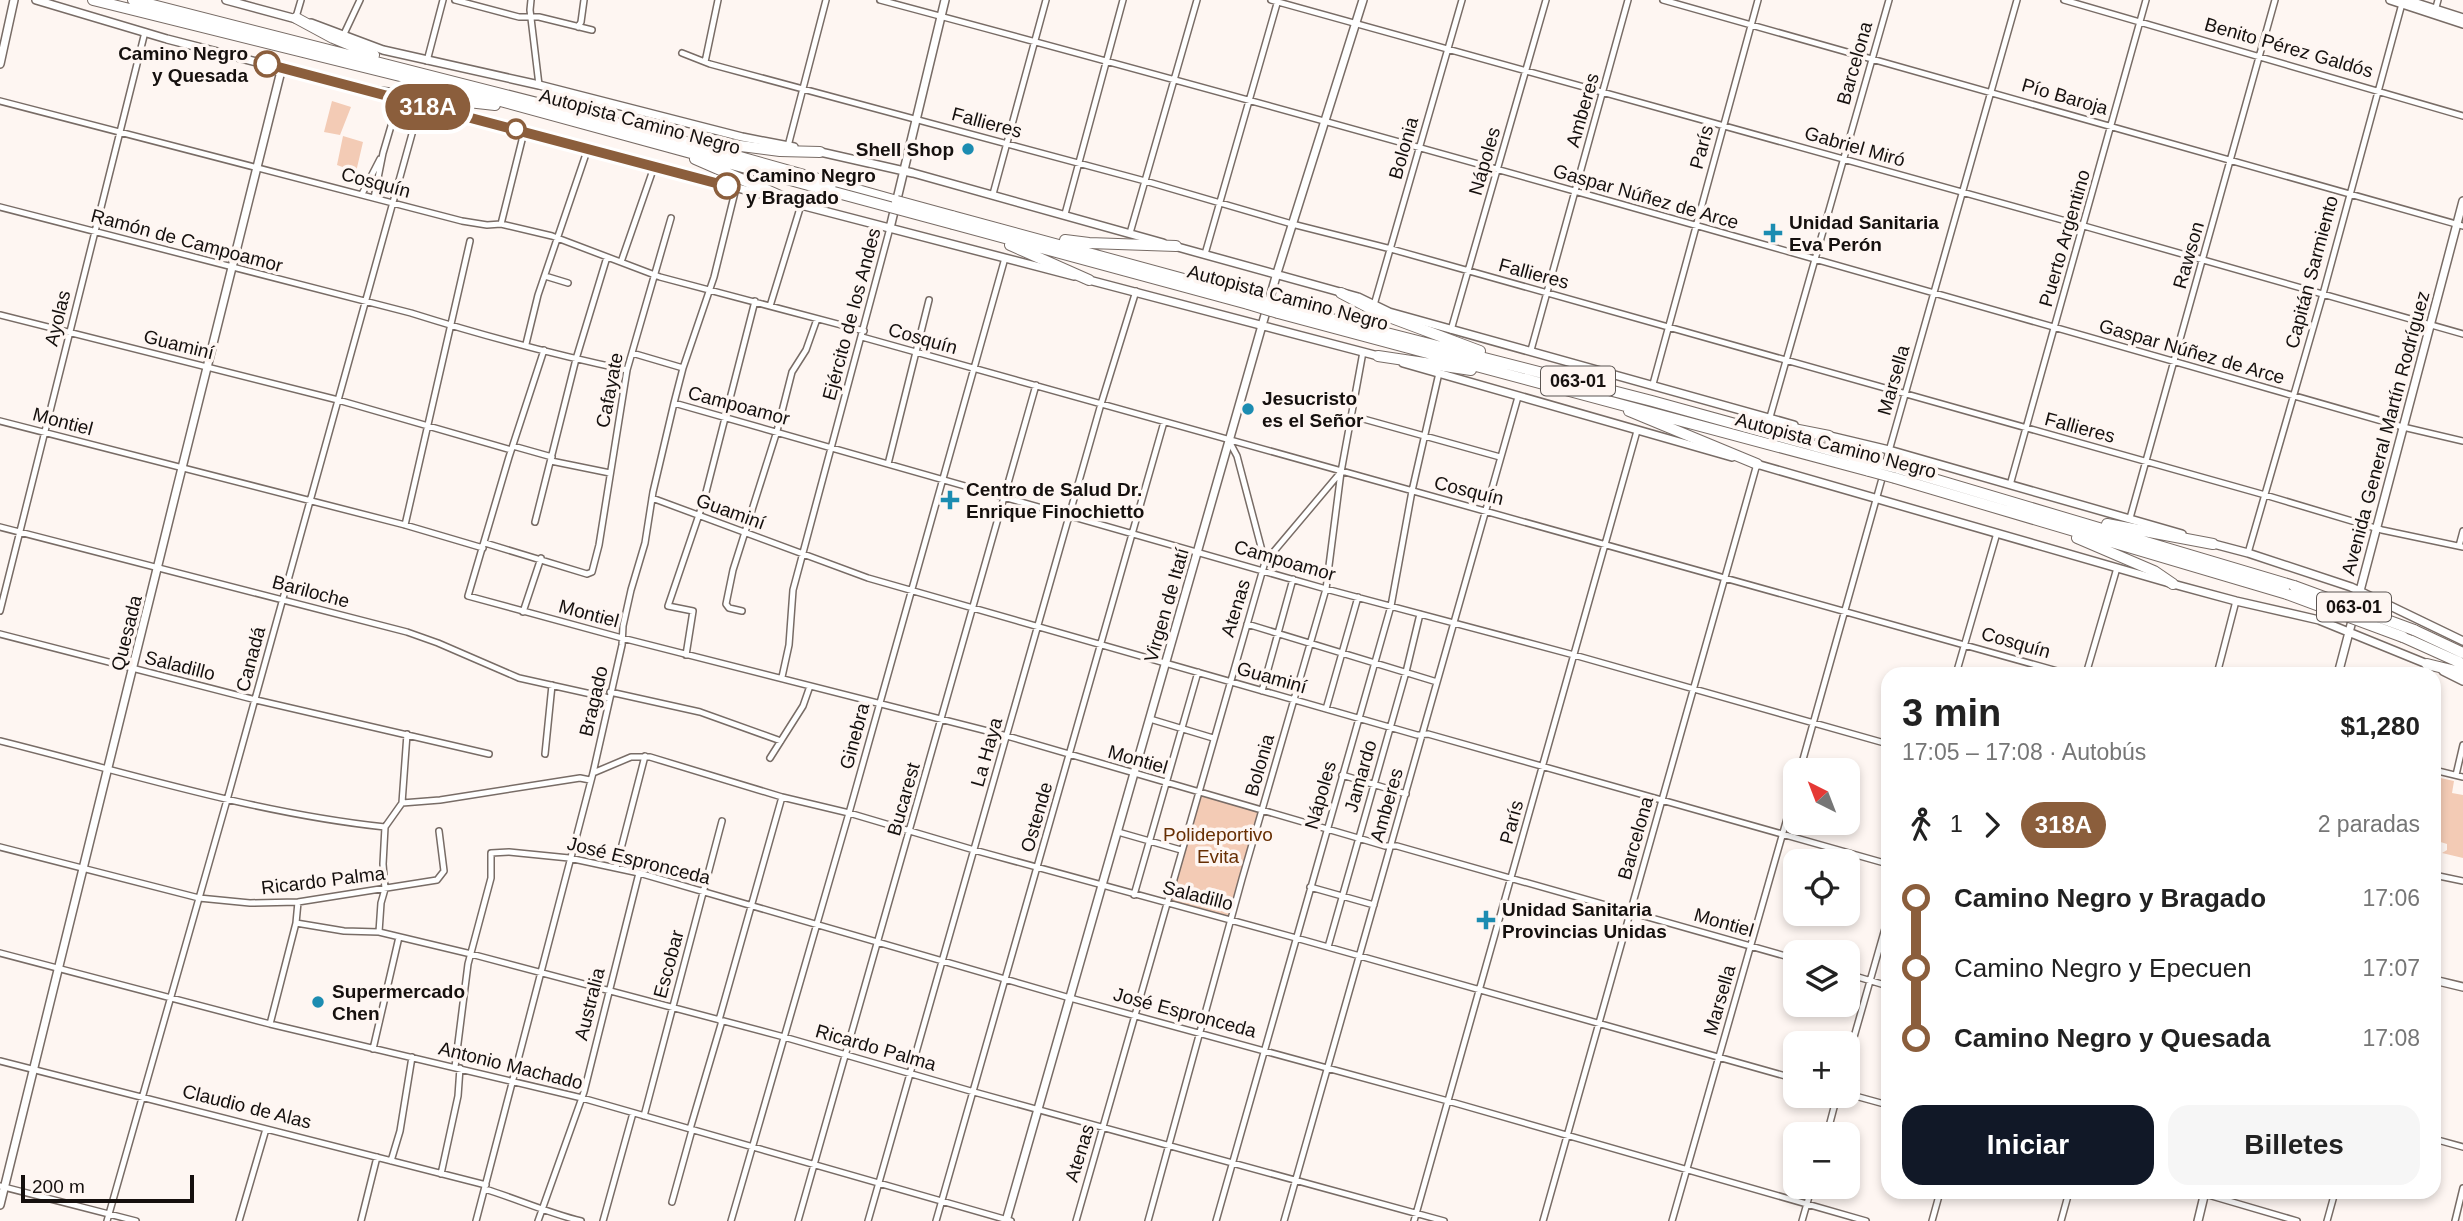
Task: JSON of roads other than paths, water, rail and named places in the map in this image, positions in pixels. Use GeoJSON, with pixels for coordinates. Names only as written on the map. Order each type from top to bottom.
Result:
{"type":"FeatureCollection","features":[{"type":"Feature","properties":{"kind":"highway","name":"Autopista Camino Negro"},"geometry":{"type":"LineString","coordinates":[[93,0],[493,99],[1249,300]]}},
{"type":"Feature","properties":{"kind":"highway","name":"Autopista Camino Negro"},"geometry":{"type":"LineString","coordinates":[[133,0],[651,132],[834,188]]}},
{"type":"Feature","properties":{"kind":"highway"},"geometry":{"type":"LineString","coordinates":[[296,19],[355,48],[430,75]]}},
{"type":"Feature","properties":{"kind":"highway"},"geometry":{"type":"LineString","coordinates":[[370,91],[481,103],[578,122]]}},
{"type":"Feature","properties":{"kind":"highway"},"geometry":{"type":"LineString","coordinates":[[651,132],[780,151],[820,152]]}},
{"type":"Feature","properties":{"kind":"highway"},"geometry":{"type":"LineString","coordinates":[[625,134],[710,165],[802,205]]}},
{"type":"Feature","properties":{"kind":"highway","name":"Autopista Camino Negro"},"geometry":{"type":"LineString","coordinates":[[955,222],[1000,228],[1514,377],[1871,466]]}},
{"type":"Feature","properties":{"kind":"highway"},"geometry":{"type":"LineString","coordinates":[[955,222],[1089,280]]}},
{"type":"Feature","properties":{"kind":"highway"},"geometry":{"type":"LineString","coordinates":[[1000,228],[1089,243],[1176,246]]}},
{"type":"Feature","properties":{"kind":"highway"},"geometry":{"type":"LineString","coordinates":[[1341,293],[1381,314],[1517,365]]}},
{"type":"Feature","properties":{"kind":"highway","name":"Autopista Camino Negro"},"geometry":{"type":"LineString","coordinates":[[1279,309],[1517,365],[1652,401],[1896,473],[2006,499],[2414,631],[2463,653]]}},
{"type":"Feature","properties":{"kind":"highway"},"geometry":{"type":"LineString","coordinates":[[1378,356],[1514,377]]}},
{"type":"Feature","properties":{"kind":"highway"},"geometry":{"type":"LineString","coordinates":[[1604,399],[1757,464]]}},
{"type":"Feature","properties":{"kind":"highway"},"geometry":{"type":"LineString","coordinates":[[1652,401],[1829,436]]}},
{"type":"Feature","properties":{"kind":"highway","name":"Autopista Camino Negro"},"geometry":{"type":"LineString","coordinates":[[1896,473],[2039,521],[2290,590],[2463,664]]}},
{"type":"Feature","properties":{"kind":"highway"},"geometry":{"type":"LineString","coordinates":[[2006,499],[2097,522],[2213,544]]}},
{"type":"Feature","properties":{"kind":"highway"},"geometry":{"type":"LineString","coordinates":[[2039,521],[2154,571],[2174,584]]}},
{"type":"Feature","properties":{"kind":"highway"},"geometry":{"type":"LineString","coordinates":[[2427,664],[2439,667]]}},
{"type":"Feature","properties":{"kind":"highway"},"geometry":{"type":"LineString","coordinates":[[2441,668],[2463,673]]}},
{"type":"Feature","properties":{"kind":"street"},"geometry":{"type":"LineString","coordinates":[[0,64],[14,0]]}},
{"type":"Feature","properties":{"kind":"street"},"geometry":{"type":"LineString","coordinates":[[36,0],[145,32],[420,105],[1378,356],[2174,584],[2319,620],[2433,667]]}},
{"type":"Feature","properties":{"kind":"street"},"geometry":{"type":"LineString","coordinates":[[226,0],[243,2],[344,34],[383,50],[538,85],[742,137],[905,171],[1277,273],[1362,298],[1390,312],[1451,330],[1653,384],[1829,436],[1889,450],[2248,553],[2360,590],[2463,641]]}},
{"type":"Feature","properties":{"kind":"street"},"geometry":{"type":"LineString","coordinates":[[296,19],[301,0]]}},
{"type":"Feature","properties":{"kind":"street"},"geometry":{"type":"LineString","coordinates":[[344,34],[360,0]]}},
{"type":"Feature","properties":{"kind":"street"},"geometry":{"type":"LineString","coordinates":[[428,61],[443,0]]}},
{"type":"Feature","properties":{"kind":"street"},"geometry":{"type":"LineString","coordinates":[[455,0],[519,17],[531,17],[592,30]]}},
{"type":"Feature","properties":{"kind":"street"},"geometry":{"type":"LineString","coordinates":[[531,0],[538,85]]}},
{"type":"Feature","properties":{"kind":"street"},"geometry":{"type":"LineString","coordinates":[[578,27],[584,0]]}},
{"type":"Feature","properties":{"kind":"street"},"geometry":{"type":"LineString","coordinates":[[705,62],[718,0]]}},
{"type":"Feature","properties":{"kind":"street"},"geometry":{"type":"LineString","coordinates":[[788,146],[826,0]]}},
{"type":"Feature","properties":{"kind":"street","name":"Gaspar Núñez de Arce"},"geometry":{"type":"LineString","coordinates":[[880,0],[1420,148],[2403,427],[2463,441]]}},
{"type":"Feature","properties":{"kind":"street","name":"Ejército de los Andes"},"geometry":{"type":"LineString","coordinates":[[782,677],[789,645],[792,598],[905,171],[945,0]]}},
{"type":"Feature","properties":{"kind":"street"},"geometry":{"type":"LineString","coordinates":[[993,194],[1046,0]]}},
{"type":"Feature","properties":{"kind":"street"},"geometry":{"type":"LineString","coordinates":[[1065,214],[1123,0]]}},
{"type":"Feature","properties":{"kind":"street"},"geometry":{"type":"LineString","coordinates":[[1130,233],[1197,0]]}},
{"type":"Feature","properties":{"kind":"street","name":"Virgen de Itatí"},"geometry":{"type":"LineString","coordinates":[[1008,1221],[1277,273],[1363,0]]}},
{"type":"Feature","properties":{"kind":"street","name":"Bolonia"},"geometry":{"type":"LineString","coordinates":[[1374,305],[1462,0]]}},
{"type":"Feature","properties":{"kind":"street","name":"Nápoles"},"geometry":{"type":"LineString","coordinates":[[1451,330],[1546,0]]}},
{"type":"Feature","properties":{"kind":"street","name":"Amberes"},"geometry":{"type":"LineString","coordinates":[[1531,350],[1628,0]]}},
{"type":"Feature","properties":{"kind":"street","name":"Pío Baroja"},"geometry":{"type":"LineString","coordinates":[[1663,0],[2460,225]]}},
{"type":"Feature","properties":{"kind":"street","name":"París"},"geometry":{"type":"LineString","coordinates":[[1653,384],[1758,0]]}},
{"type":"Feature","properties":{"kind":"street","name":"Barcelona"},"geometry":{"type":"LineString","coordinates":[[1770,418],[1889,0]]}},
{"type":"Feature","properties":{"kind":"street","name":"Marsella"},"geometry":{"type":"LineString","coordinates":[[1804,758],[2017,0]]}},
{"type":"Feature","properties":{"kind":"street","name":"Benito Pérez Galdós"},"geometry":{"type":"LineString","coordinates":[[2064,0],[2378,89],[2463,116]]}},
{"type":"Feature","properties":{"kind":"street","name":"Puerto Argentino"},"geometry":{"type":"LineString","coordinates":[[2010,485],[2146,0]]}},
{"type":"Feature","properties":{"kind":"street","name":"Rawson"},"geometry":{"type":"LineString","coordinates":[[2130,518],[2275,0]]}},
{"type":"Feature","properties":{"kind":"street"},"geometry":{"type":"LineString","coordinates":[[2389,0],[2404,1],[2463,24]]}},
{"type":"Feature","properties":{"kind":"street"},"geometry":{"type":"LineString","coordinates":[[2435,12],[2438,0]]}},
{"type":"Feature","properties":{"kind":"street"},"geometry":{"type":"LineString","coordinates":[[1205,254],[1275,1]]}},
{"type":"Feature","properties":{"kind":"street","name":"Gabriel Miró"},"geometry":{"type":"LineString","coordinates":[[1275,1],[2463,334]]}},
{"type":"Feature","properties":{"kind":"street","name":"Capitán Sarmiento"},"geometry":{"type":"LineString","coordinates":[[2248,553],[2404,1]]}},
{"type":"Feature","properties":{"kind":"street"},"geometry":{"type":"LineString","coordinates":[[2435,12],[2463,18]]}},
{"type":"Feature","properties":{"kind":"street","name":"Ayolas"},"geometry":{"type":"LineString","coordinates":[[0,611],[145,32]]}},
{"type":"Feature","properties":{"kind":"street","name":"Fallieres"},"geometry":{"type":"LineString","coordinates":[[682,53],[705,62],[1391,249],[2376,528],[2461,547]]}},
{"type":"Feature","properties":{"kind":"street","name":"Quesada"},"geometry":{"type":"LineString","coordinates":[[0,1205],[2,1186],[84,868],[282,67]]}},
{"type":"Feature","properties":{"kind":"street"},"geometry":{"type":"LineString","coordinates":[[374,198],[383,153],[399,99]]}},
{"type":"Feature","properties":{"kind":"street","name":"Cosquín"},"geometry":{"type":"LineString","coordinates":[[0,101],[461,221],[501,224],[558,239],[654,274],[817,319],[917,353],[2044,667]]}},
{"type":"Feature","properties":{"kind":"street","name":"Canadá"},"geometry":{"type":"LineString","coordinates":[[108,1217],[228,800],[420,105]]}},
{"type":"Feature","properties":{"kind":"street"},"geometry":{"type":"LineString","coordinates":[[501,224],[524,132]]}},
{"type":"Feature","properties":{"kind":"street"},"geometry":{"type":"LineString","coordinates":[[526,344],[534,310],[588,148]]}},
{"type":"Feature","properties":{"kind":"street"},"geometry":{"type":"LineString","coordinates":[[362,194],[383,153]]}},
{"type":"Feature","properties":{"kind":"street"},"geometry":{"type":"LineString","coordinates":[[621,262],[654,167]]}},
{"type":"Feature","properties":{"kind":"street","name":"Bragado"},"geometry":{"type":"LineString","coordinates":[[477,1221],[593,772],[674,403],[714,277],[736,188]]}},
{"type":"Feature","properties":{"kind":"street","name":"Avenida General Martín Rodríguez"},"geometry":{"type":"LineString","coordinates":[[2340,667],[2430,326],[2460,225],[2463,201]]}},
{"type":"Feature","properties":{"kind":"street"},"geometry":{"type":"LineString","coordinates":[[770,306],[802,205]]}},
{"type":"Feature","properties":{"kind":"street","name":"Ramón de Campoamor"},"geometry":{"type":"LineString","coordinates":[[0,207],[366,302]]}},
{"type":"Feature","properties":{"kind":"street","name":"Cafayate"},"geometry":{"type":"LineString","coordinates":[[592,572],[599,545],[627,370],[671,218]]}},
{"type":"Feature","properties":{"kind":"street"},"geometry":{"type":"LineString","coordinates":[[405,525],[470,241]]}},
{"type":"Feature","properties":{"kind":"street"},"geometry":{"type":"LineString","coordinates":[[536,522],[576,359],[607,257]]}},
{"type":"Feature","properties":{"kind":"street","name":"Ginebra"},"geometry":{"type":"LineString","coordinates":[[731,1221],[1005,258]]}},
{"type":"Feature","properties":{"kind":"street"},"geometry":{"type":"LineString","coordinates":[[545,276],[568,283]]}},
{"type":"Feature","properties":{"kind":"street","name":"La Haya"},"geometry":{"type":"LineString","coordinates":[[868,1221],[1037,626],[1136,291]]}},
{"type":"Feature","properties":{"kind":"street"},"geometry":{"type":"LineString","coordinates":[[888,464],[929,300]]}},
{"type":"Feature","properties":{"kind":"street"},"geometry":{"type":"LineString","coordinates":[[686,655],[693,611],[668,606],[698,517],[755,301]]}},
{"type":"Feature","properties":{"kind":"street"},"geometry":{"type":"LineString","coordinates":[[366,302],[576,359],[627,370]]}},
{"type":"Feature","properties":{"kind":"street","name":"Guaminí"},"geometry":{"type":"LineString","coordinates":[[0,315],[338,400],[610,473]]}},
{"type":"Feature","properties":{"kind":"street"},"geometry":{"type":"LineString","coordinates":[[742,611],[729,608],[726,604],[733,570],[777,431],[792,372],[806,350],[817,319]]}},
{"type":"Feature","properties":{"kind":"street"},"geometry":{"type":"LineString","coordinates":[[484,545],[544,350]]}},
{"type":"Feature","properties":{"kind":"street","name":"Campoamor"},"geometry":{"type":"LineString","coordinates":[[632,352],[683,368]]}},
{"type":"Feature","properties":{"kind":"street","name":"Bolonia"},"geometry":{"type":"LineString","coordinates":[[1148,1221],[1326,589],[1342,472],[1363,352]]}},
{"type":"Feature","properties":{"kind":"street","name":"Nápoles"},"geometry":{"type":"LineString","coordinates":[[1216,1221],[1391,606],[1412,491],[1439,373]]}},
{"type":"Feature","properties":{"kind":"street","name":"Bucarest"},"geometry":{"type":"LineString","coordinates":[[798,1221],[1036,385]]}},
{"type":"Feature","properties":{"kind":"street","name":"Amberes"},"geometry":{"type":"LineString","coordinates":[[1284,1221],[1518,397]]}},
{"type":"Feature","properties":{"kind":"street","name":"Campoamor"},"geometry":{"type":"LineString","coordinates":[[674,403],[1326,589],[1574,654],[1881,742]]}},
{"type":"Feature","properties":{"kind":"street"},"geometry":{"type":"LineString","coordinates":[[1360,418],[1500,457]]}},
{"type":"Feature","properties":{"kind":"street","name":"Montiel"},"geometry":{"type":"LineString","coordinates":[[0,421],[541,558],[586,574],[592,572]]}},
{"type":"Feature","properties":{"kind":"street","name":"Ostende"},"geometry":{"type":"LineString","coordinates":[[936,1221],[1164,422]]}},
{"type":"Feature","properties":{"kind":"street","name":"París"},"geometry":{"type":"LineString","coordinates":[[1414,1221],[1637,431]]}},
{"type":"Feature","properties":{"kind":"street"},"geometry":{"type":"LineString","coordinates":[[1229,440],[1237,456],[1265,562]]}},
{"type":"Feature","properties":{"kind":"street","name":"Barcelona"},"geometry":{"type":"LineString","coordinates":[[1543,1221],[1757,464]]}},
{"type":"Feature","properties":{"kind":"street","name":"Atenas"},"geometry":{"type":"LineString","coordinates":[[1076,1221],[1265,562],[1342,472]]}},
{"type":"Feature","properties":{"kind":"street","name":"Guaminí"},"geometry":{"type":"LineString","coordinates":[[652,498],[868,578],[1390,727],[1427,734],[1881,862]]}},
{"type":"Feature","properties":{"kind":"street","name":"Bariloche"},"geometry":{"type":"LineString","coordinates":[[0,527],[418,636],[519,678],[701,712],[781,741]]}},
{"type":"Feature","properties":{"kind":"street"},"geometry":{"type":"LineString","coordinates":[[2461,547],[2463,531]]}},
{"type":"Feature","properties":{"kind":"street"},"geometry":{"type":"LineString","coordinates":[[1958,667],[1997,533]]}},
{"type":"Feature","properties":{"kind":"street","name":"Montiel"},"geometry":{"type":"LineString","coordinates":[[484,545],[468,596],[686,655],[782,677],[1007,736],[1198,793],[1391,847],[1397,846],[1783,955]]}},
{"type":"Feature","properties":{"kind":"street"},"geometry":{"type":"LineString","coordinates":[[523,612],[541,558]]}},
{"type":"Feature","properties":{"kind":"street"},"geometry":{"type":"LineString","coordinates":[[2088,667],[2118,568]]}},
{"type":"Feature","properties":{"kind":"street"},"geometry":{"type":"LineString","coordinates":[[1262,691],[1293,579]]}},
{"type":"Feature","properties":{"kind":"street"},"geometry":{"type":"LineString","coordinates":[[1326,709],[1358,597]]}},
{"type":"Feature","properties":{"kind":"street"},"geometry":{"type":"LineString","coordinates":[[2219,667],[2236,601]]}},
{"type":"Feature","properties":{"kind":"street","name":"Jamardo"},"geometry":{"type":"LineString","coordinates":[[1328,947],[1420,614]]}},
{"type":"Feature","properties":{"kind":"street"},"geometry":{"type":"LineString","coordinates":[[1247,624],[1437,682]]}},
{"type":"Feature","properties":{"kind":"street","name":"Saladillo"},"geometry":{"type":"LineString","coordinates":[[0,634],[256,700],[489,754]]}},
{"type":"Feature","properties":{"kind":"street"},"geometry":{"type":"LineString","coordinates":[[2441,671],[2463,681]]}},
{"type":"Feature","properties":{"kind":"street"},"geometry":{"type":"LineString","coordinates":[[1134,895],[1198,673]]}},
{"type":"Feature","properties":{"kind":"street"},"geometry":{"type":"LineString","coordinates":[[545,754],[552,685]]}},
{"type":"Feature","properties":{"kind":"street"},"geometry":{"type":"LineString","coordinates":[[770,758],[803,706],[810,686]]}},
{"type":"Feature","properties":{"kind":"street"},"geometry":{"type":"LineString","coordinates":[[1150,719],[1213,738]]}},
{"type":"Feature","properties":{"kind":"street"},"geometry":{"type":"LineString","coordinates":[[380,932],[385,827],[402,803],[407,734]]}},
{"type":"Feature","properties":{"kind":"street"},"geometry":{"type":"LineString","coordinates":[[0,741],[228,800],[320,819],[385,827]]}},
{"type":"Feature","properties":{"kind":"street"},"geometry":{"type":"LineString","coordinates":[[2456,775],[2463,745]]}},
{"type":"Feature","properties":{"kind":"street"},"geometry":{"type":"LineString","coordinates":[[593,772],[631,757],[645,756],[616,868]]}},
{"type":"Feature","properties":{"kind":"street","name":"Saladillo"},"geometry":{"type":"LineString","coordinates":[[645,756],[782,797],[849,813],[1166,904],[1296,937],[1783,1075]]}},
{"type":"Feature","properties":{"kind":"street"},"geometry":{"type":"LineString","coordinates":[[2441,772],[2463,777]]}},
{"type":"Feature","properties":{"kind":"street"},"geometry":{"type":"LineString","coordinates":[[1342,775],[1406,794]]}},
{"type":"Feature","properties":{"kind":"street"},"geometry":{"type":"LineString","coordinates":[[402,803],[440,800],[580,778],[590,780]]}},
{"type":"Feature","properties":{"kind":"street"},"geometry":{"type":"LineString","coordinates":[[672,1202],[750,904],[782,797]]}},
{"type":"Feature","properties":{"kind":"street","name":"Escobar"},"geometry":{"type":"LineString","coordinates":[[644,1116],[722,821]]}},
{"type":"Feature","properties":{"kind":"street","name":"Marsella"},"geometry":{"type":"LineString","coordinates":[[1672,1221],[1783,830]]}},
{"type":"Feature","properties":{"kind":"street","name":"Ricardo Palma"},"geometry":{"type":"LineString","coordinates":[[0,847],[199,898],[250,903],[298,902],[438,880],[444,871],[439,831]]}},
{"type":"Feature","properties":{"kind":"street"},"geometry":{"type":"LineString","coordinates":[[1118,832],[1181,850]]}},
{"type":"Feature","properties":{"kind":"street","name":"José Espronceda"},"geometry":{"type":"LineString","coordinates":[[471,954],[491,878],[493,852],[569,858],[639,873],[750,904],[1070,998],[1328,1067],[1866,1221]]}},
{"type":"Feature","properties":{"kind":"street","name":"Australia"},"geometry":{"type":"LineString","coordinates":[[538,1221],[582,1098],[639,873]]}},
{"type":"Feature","properties":{"kind":"street"},"geometry":{"type":"LineString","coordinates":[[2441,876],[2463,881]]}},
{"type":"Feature","properties":{"kind":"street"},"geometry":{"type":"LineString","coordinates":[[1310,887],[1374,905]]}},
{"type":"Feature","properties":{"kind":"street"},"geometry":{"type":"LineString","coordinates":[[270,1024],[296,923],[298,902]]}},
{"type":"Feature","properties":{"kind":"street","name":"Ricardo Palma"},"geometry":{"type":"LineString","coordinates":[[296,923],[380,932],[471,954],[784,1037],[1038,1110],[1444,1221]]}},
{"type":"Feature","properties":{"kind":"street"},"geometry":{"type":"LineString","coordinates":[[373,1049],[399,937]]}},
{"type":"Feature","properties":{"kind":"street"},"geometry":{"type":"LineString","coordinates":[[1856,1031],[1881,942]]}},
{"type":"Feature","properties":{"kind":"street","name":"Antonio Machado"},"geometry":{"type":"LineString","coordinates":[[0,953],[270,1024],[582,1098],[1008,1221]]}},
{"type":"Feature","properties":{"kind":"street"},"geometry":{"type":"LineString","coordinates":[[441,1174],[458,1096],[458,1068],[471,954]]}},
{"type":"Feature","properties":{"kind":"street"},"geometry":{"type":"LineString","coordinates":[[1860,978],[1881,984]]}},
{"type":"Feature","properties":{"kind":"street"},"geometry":{"type":"LineString","coordinates":[[2441,982],[2463,987]]}},
{"type":"Feature","properties":{"kind":"street"},"geometry":{"type":"LineString","coordinates":[[391,1161],[400,1131],[412,1057]]}},
{"type":"Feature","properties":{"kind":"street","name":"Claudio de Alas"},"geometry":{"type":"LineString","coordinates":[[0,1061],[441,1174],[581,1221]]}},
{"type":"Feature","properties":{"kind":"street"},"geometry":{"type":"LineString","coordinates":[[1860,1097],[1881,1103]]}},
{"type":"Feature","properties":{"kind":"street"},"geometry":{"type":"LineString","coordinates":[[603,1221],[633,1113]]}},
{"type":"Feature","properties":{"kind":"street"},"geometry":{"type":"LineString","coordinates":[[239,1221],[266,1129]]}},
{"type":"Feature","properties":{"kind":"street"},"geometry":{"type":"LineString","coordinates":[[2441,1141],[2463,1147]]}},
{"type":"Feature","properties":{"kind":"street"},"geometry":{"type":"LineString","coordinates":[[361,1221],[377,1157]]}},
{"type":"Feature","properties":{"kind":"street"},"geometry":{"type":"LineString","coordinates":[[2,1186],[108,1217],[136,1221]]}},
{"type":"Feature","properties":{"kind":"street"},"geometry":{"type":"LineString","coordinates":[[2455,1221],[2463,1188]]}},
{"type":"Feature","properties":{"kind":"street"},"geometry":{"type":"LineString","coordinates":[[1802,1221],[1808,1199]]}},
{"type":"Feature","properties":{"kind":"street"},"geometry":{"type":"LineString","coordinates":[[1932,1221],[1938,1199]]}},
{"type":"Feature","properties":{"kind":"street"},"geometry":{"type":"LineString","coordinates":[[2061,1221],[2067,1199]]}},
{"type":"Feature","properties":{"kind":"street"},"geometry":{"type":"LineString","coordinates":[[2198,1221],[2201,1199]]}},
{"type":"Feature","properties":{"kind":"street"},"geometry":{"type":"LineString","coordinates":[[2225,1199],[2297,1221]]}},
{"type":"Feature","properties":{"kind":"street"},"geometry":{"type":"LineString","coordinates":[[2328,1221],[2333,1199]]}},
{"type":"Feature","properties":{"kind":"place","name":"Camino Negro y Quesada"},"geometry":{"type":"Point","coordinates":[267,64]}},
{"type":"Feature","properties":{"kind":"place","name":"Shell Shop"},"geometry":{"type":"Point","coordinates":[968,149]}},
{"type":"Feature","properties":{"kind":"place","name":"Camino Negro y Bragado"},"geometry":{"type":"Point","coordinates":[727,186]}},
{"type":"Feature","properties":{"kind":"place","name":"Unidad Sanitaria Eva Perón"},"geometry":{"type":"Point","coordinates":[1773,233]}},
{"type":"Feature","properties":{"kind":"place","name":"Jesucristo es el Señor"},"geometry":{"type":"Point","coordinates":[1248,409]}},
{"type":"Feature","properties":{"kind":"place","name":"Centro de Salud Dr. Enrique Finochietto"},"geometry":{"type":"Point","coordinates":[950,500]}},
{"type":"Feature","properties":{"kind":"place","name":"Unidad Sanitaria Provincias Unidas"},"geometry":{"type":"Point","coordinates":[1486,920]}},
{"type":"Feature","properties":{"kind":"place","name":"Supermercado Chen"},"geometry":{"type":"Point","coordinates":[318,1002]}},
{"type":"Feature","properties":{"kind":"park label","name":"Polideportivo Evita"},"geometry":{"type":"Point","coordinates":[1218,845]}}]}
